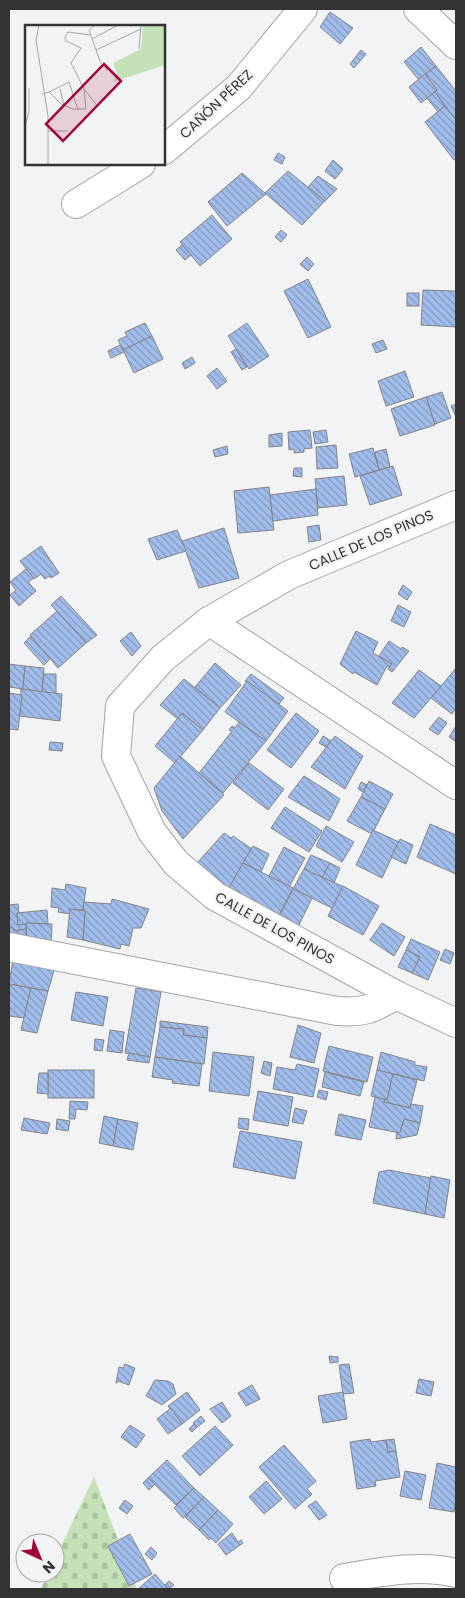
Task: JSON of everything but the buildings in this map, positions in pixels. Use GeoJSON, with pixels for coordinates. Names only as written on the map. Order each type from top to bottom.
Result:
{"type":"FeatureCollection","features":[{"type":"Feature","properties":{"kind":"street","name":"CAÑÓN PÉREZ"},"geometry":{"type":"LineString","coordinates":[[165,149],[239,87],[303,9]]}},
{"type":"Feature","properties":{"kind":"street"},"geometry":{"type":"LineString","coordinates":[[418,9],[456,46]]}},
{"type":"Feature","properties":{"kind":"street"},"geometry":{"type":"LineString","coordinates":[[76,204],[139,165]]}},
{"type":"Feature","properties":{"kind":"street","name":"CALLE DE LOS PINOS"},"geometry":{"type":"LineString","coordinates":[[456,505],[289,575],[209,621],[163,658],[120,706],[116,756],[152,832],[176,863],[215,896],[396,995],[456,1023]]}},
{"type":"Feature","properties":{"kind":"street"},"geometry":{"type":"LineString","coordinates":[[209,621],[456,784]]}},
{"type":"Feature","properties":{"kind":"street"},"geometry":{"type":"LineString","coordinates":[[9,947],[337,1011],[355,1012],[369,1010],[396,995]]}},
{"type":"Feature","properties":{"kind":"street"},"geometry":{"type":"LineString","coordinates":[[344,1578],[387,1571],[419,1569],[444,1570],[456,1573]]}},
{"type":"Feature","properties":{"kind":"green space"},"geometry":{"type":"Polygon","coordinates":[[[94,1477],[137,1589],[41,1589],[44,1583],[65,1583],[65,1538],[94,1477]]]}}]}
